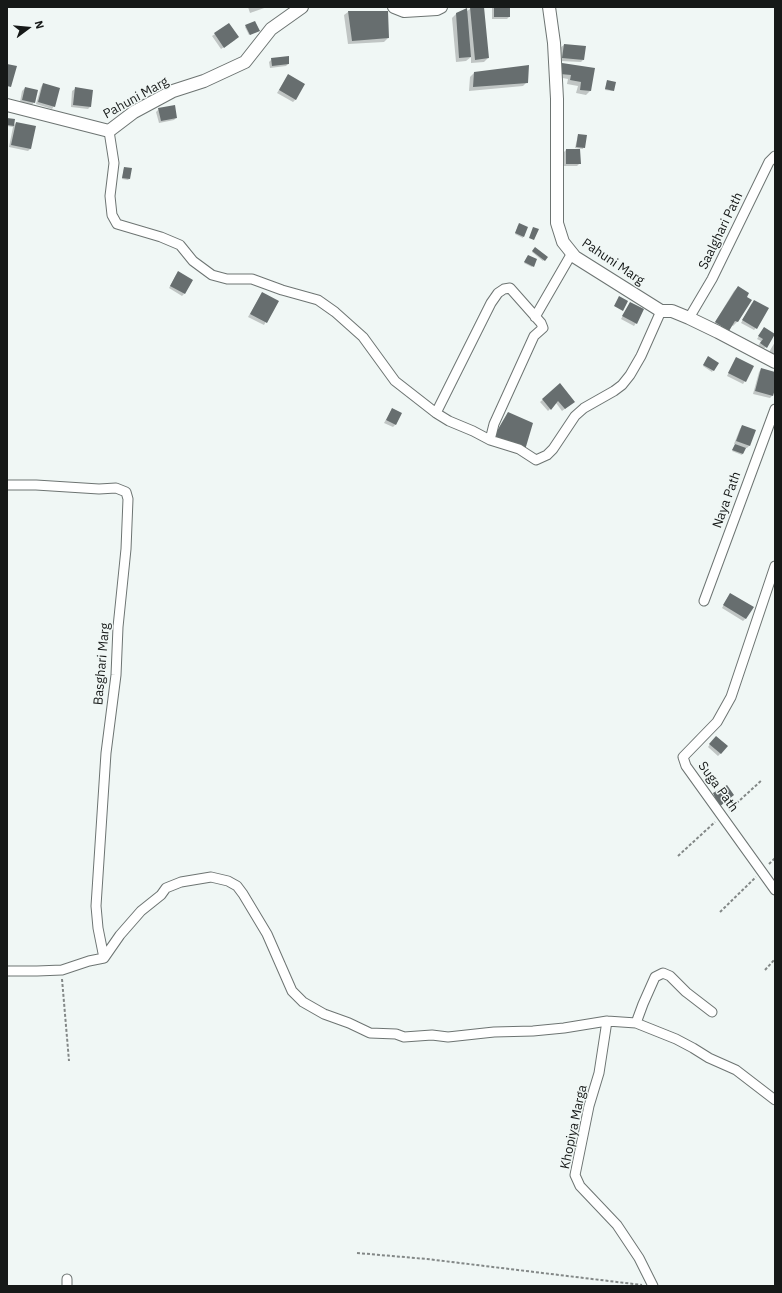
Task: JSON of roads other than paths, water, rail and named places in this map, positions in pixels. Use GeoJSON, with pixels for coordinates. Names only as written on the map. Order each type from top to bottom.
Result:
{"type":"FeatureCollection","features":[{"type":"Feature","properties":{"kind":"street","name":"Pahuni Marg"},"geometry":{"type":"LineString","coordinates":[[7,105],[109,131],[134,112],[173,91],[204,81],[245,62],[271,29],[302,7]]}},
{"type":"Feature","properties":{"kind":"street"},"geometry":{"type":"LineString","coordinates":[[394,7],[404,11],[437,9],[441,7]]}},
{"type":"Feature","properties":{"kind":"street","name":"Pahuni Marg"},"geometry":{"type":"LineString","coordinates":[[549,7],[554,43],[557,99],[557,224],[563,242],[575,258],[661,311],[672,311],[689,318],[775,362]]}},
{"type":"Feature","properties":{"kind":"street"},"geometry":{"type":"LineString","coordinates":[[109,131],[114,163],[110,196],[112,215],[117,224],[161,237],[180,245],[193,261],[212,275],[227,279],[252,279],[282,290],[318,300],[335,312],[363,337],[395,381],[436,413],[448,421],[474,431],[490,440],[519,449],[536,460],[547,455],[554,449],[576,416],[584,408],[614,391],[630,375],[641,356],[661,311]]}},
{"type":"Feature","properties":{"kind":"street","name":"Saalghari Path"},"geometry":{"type":"LineString","coordinates":[[689,318],[712,279],[769,162],[775,156]]}},
{"type":"Feature","properties":{"kind":"street"},"geometry":{"type":"LineString","coordinates":[[535,316],[572,254]]}},
{"type":"Feature","properties":{"kind":"street"},"geometry":{"type":"LineString","coordinates":[[436,413],[490,303],[498,293],[504,289],[510,288],[541,323],[543,328],[534,336],[494,424],[490,440]]}},
{"type":"Feature","properties":{"kind":"street","name":"Naya Path"},"geometry":{"type":"LineString","coordinates":[[704,601],[775,409]]}},
{"type":"Feature","properties":{"kind":"street","name":"Basghari Marg"},"geometry":{"type":"LineString","coordinates":[[7,485],[36,485],[98,489],[116,488],[126,492],[128,499],[126,549],[118,627],[116,675],[106,753],[96,906],[98,928],[104,958]]}},
{"type":"Feature","properties":{"kind":"street","name":"Suga Path"},"geometry":{"type":"LineString","coordinates":[[775,566],[731,697],[716,722],[683,756],[686,766],[775,890]]}},
{"type":"Feature","properties":{"kind":"street"},"geometry":{"type":"LineString","coordinates":[[7,971],[37,972],[62,970],[89,961],[104,958],[120,935],[141,911],[161,895],[166,888],[181,882],[211,877],[237,886],[243,894],[251,905],[267,934],[292,991],[303,1002],[324,1014],[349,1023],[370,1033],[396,1034],[404,1037],[432,1035],[448,1037],[494,1032],[533,1031],[564,1028],[607,1021],[636,1023],[676,1039],[709,1058],[736,1070],[775,1100]]}},
{"type":"Feature","properties":{"kind":"street"},"geometry":{"type":"LineString","coordinates":[[636,1023],[655,977],[663,973],[670,976],[686,992],[712,1012]]}},
{"type":"Feature","properties":{"kind":"street","name":"Khopiya Marga"},"geometry":{"type":"LineString","coordinates":[[607,1021],[599,1073],[589,1106],[576,1175],[580,1186],[617,1225],[639,1258],[653,1286]]}}]}
